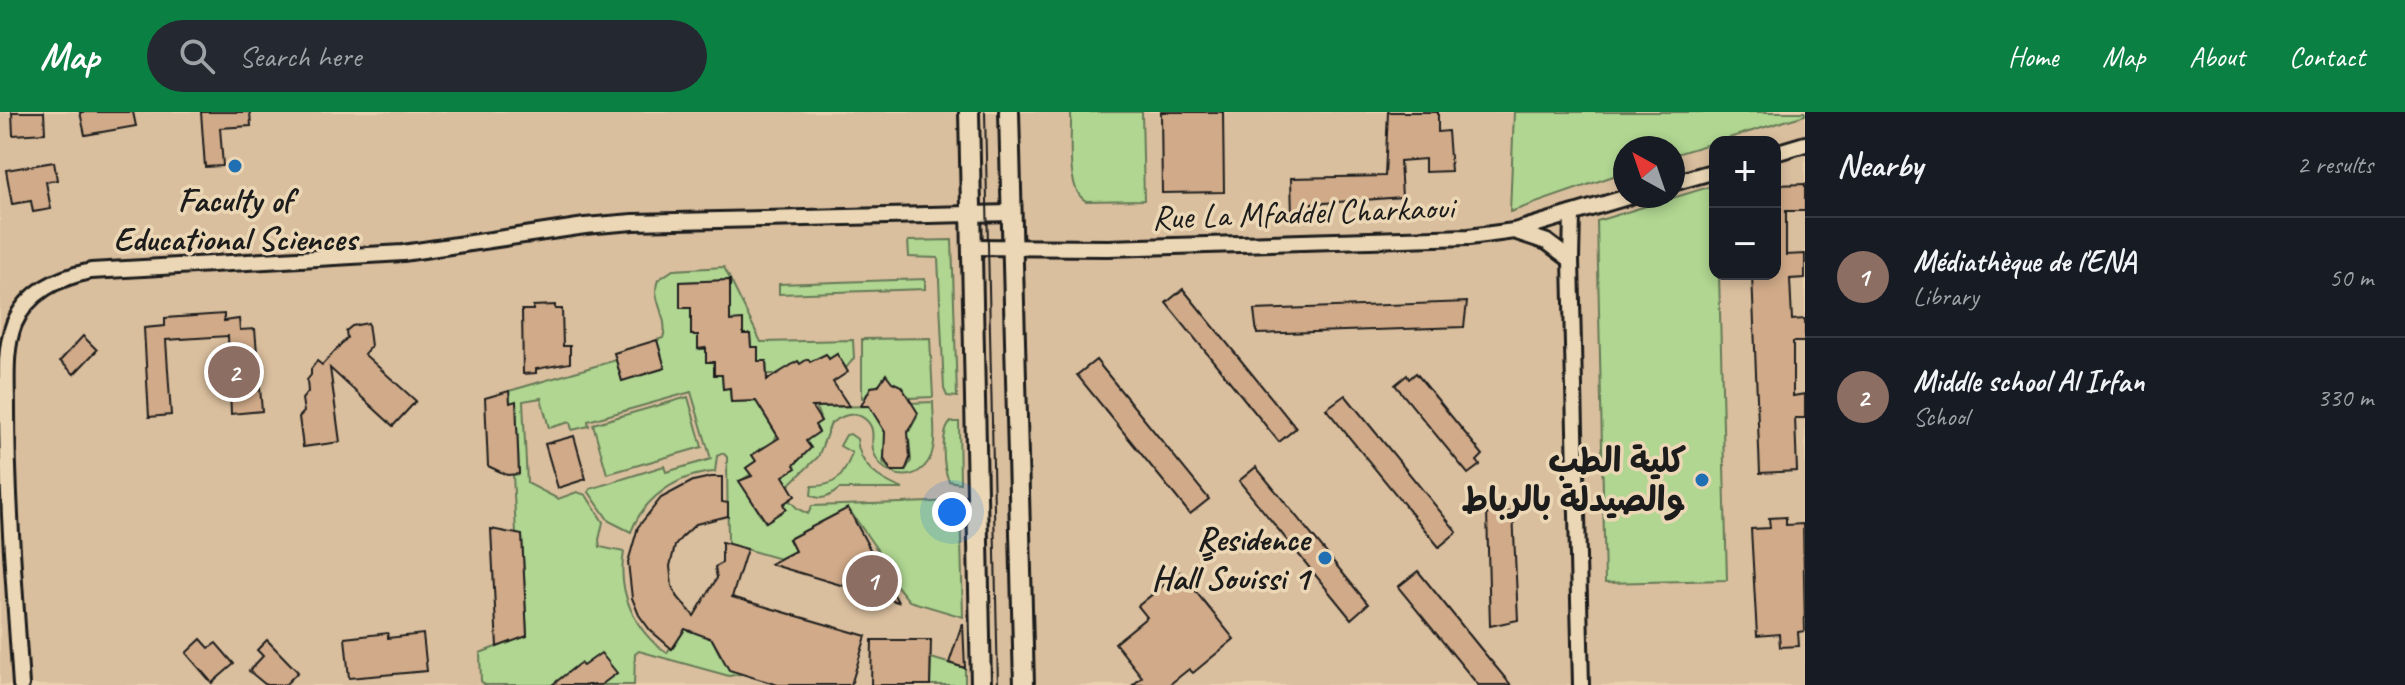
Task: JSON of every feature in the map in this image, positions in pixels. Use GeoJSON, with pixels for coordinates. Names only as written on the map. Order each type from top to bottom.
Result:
{"type":"FeatureCollection","features":[{"type":"Feature","properties":{"kind":"street"},"geometry":{"type":"LineString","coordinates":[[969,112],[981,685]]}},
{"type":"Feature","properties":{"kind":"street"},"geometry":{"type":"LineString","coordinates":[[1009,112],[1024,685]]}},
{"type":"Feature","properties":{"kind":"street"},"geometry":{"type":"LineString","coordinates":[[1781,151],[1805,144]]}},
{"type":"Feature","properties":{"kind":"street"},"geometry":{"type":"LineString","coordinates":[[1685,180],[1709,173]]}},
{"type":"Feature","properties":{"kind":"street","name":"Rue La Mfaddel Charkaoui"},"geometry":{"type":"LineString","coordinates":[[971,247],[1454,238],[1514,231],[1613,201]]}},
{"type":"Feature","properties":{"kind":"street"},"geometry":{"type":"LineString","coordinates":[[21,685],[8,453],[7,367],[15,322],[29,301],[55,281],[91,271],[403,253],[633,222],[1011,213]]}},
{"type":"Feature","properties":{"kind":"street"},"geometry":{"type":"LineString","coordinates":[[1572,214],[1581,685]]}},
{"type":"Feature","properties":{"kind":"street"},"geometry":{"type":"LineString","coordinates":[[1514,231],[1547,242],[1571,260]]}},
{"type":"Feature","properties":{"kind":"shaded area"},"geometry":{"type":"Polygon","coordinates":[[[0,112],[1805,112],[1805,685],[0,685],[0,112]]]}},
{"type":"Feature","properties":{"kind":"green space"},"geometry":{"type":"Polygon","coordinates":[[[1071,112],[1142,112],[1144,200],[1086,201],[1079,195],[1072,174],[1071,112]]]}},
{"type":"Feature","properties":{"kind":"green space"},"geometry":{"type":"Polygon","coordinates":[[[1514,112],[1805,112],[1805,115],[1736,136],[1709,136],[1709,144],[1685,151],[1685,136],[1613,136],[1613,176],[1510,212],[1514,112]]]}},
{"type":"Feature","properties":{"kind":"green space"},"geometry":{"type":"Polygon","coordinates":[[[1709,187],[1709,280],[1719,280],[1727,580],[1605,583],[1597,221],[1640,208],[1685,208],[1685,194],[1709,187]]]}},
{"type":"Feature","properties":{"kind":"green space"},"geometry":{"type":"Polygon","coordinates":[[[952,240],[957,397],[947,396],[944,389],[938,258],[909,257],[908,241],[952,240]]]}},
{"type":"Feature","properties":{"kind":"green space"},"geometry":{"type":"Polygon","coordinates":[[[724,267],[761,342],[853,340],[854,358],[846,368],[837,354],[829,359],[826,354],[810,362],[807,359],[800,364],[798,361],[791,365],[801,382],[775,387],[774,374],[767,374],[766,361],[758,361],[758,348],[751,347],[750,334],[743,334],[743,321],[727,321],[729,280],[680,282],[680,308],[691,308],[691,335],[698,335],[699,349],[706,349],[706,362],[714,362],[714,375],[722,375],[723,388],[730,388],[731,402],[756,401],[777,435],[768,454],[764,447],[752,455],[756,461],[746,468],[751,474],[740,481],[765,522],[786,509],[783,504],[789,500],[808,514],[812,506],[960,501],[963,617],[909,601],[888,575],[880,554],[848,508],[789,539],[795,551],[780,559],[728,544],[727,457],[723,453],[717,456],[715,472],[689,477],[654,498],[631,532],[609,521],[590,489],[664,466],[666,472],[711,459],[691,392],[588,421],[589,426],[572,430],[570,422],[549,428],[541,398],[523,401],[527,483],[558,499],[577,492],[586,495],[603,522],[600,547],[624,552],[622,567],[626,595],[630,609],[645,633],[667,653],[686,628],[712,639],[720,655],[736,646],[748,650],[740,674],[729,676],[639,651],[635,654],[634,685],[485,685],[481,681],[480,653],[527,635],[522,535],[516,534],[513,474],[519,473],[516,402],[510,403],[509,391],[616,360],[622,381],[665,368],[657,340],[663,338],[664,331],[656,294],[658,280],[673,270],[724,267]]]}},
{"type":"Feature","properties":{"kind":"green space"},"geometry":{"type":"Polygon","coordinates":[[[925,279],[925,289],[779,294],[779,284],[925,279]]]}},
{"type":"Feature","properties":{"kind":"green space"},"geometry":{"type":"Polygon","coordinates":[[[930,338],[933,397],[909,398],[900,387],[892,384],[871,387],[862,398],[862,339],[930,338]]]}},
{"type":"Feature","properties":{"kind":"green space"},"geometry":{"type":"Polygon","coordinates":[[[688,397],[702,447],[607,474],[593,424],[688,397]]]}},
{"type":"Feature","properties":{"kind":"green space"},"geometry":{"type":"Polygon","coordinates":[[[933,402],[933,449],[926,465],[919,471],[899,475],[886,470],[874,453],[869,423],[861,416],[852,414],[831,423],[818,457],[788,486],[782,475],[795,468],[794,465],[810,448],[806,441],[821,421],[816,407],[878,406],[877,418],[888,438],[883,462],[891,471],[905,471],[911,461],[909,438],[906,437],[917,417],[909,403],[933,402]]]}},
{"type":"Feature","properties":{"kind":"green space"},"geometry":{"type":"Polygon","coordinates":[[[951,422],[959,422],[960,483],[949,481],[945,468],[945,434],[951,422]]]}},
{"type":"Feature","properties":{"kind":"green space"},"geometry":{"type":"Polygon","coordinates":[[[846,435],[857,439],[862,457],[871,470],[903,489],[839,489],[822,498],[811,495],[812,486],[834,482],[846,468],[852,453],[840,446],[846,435]]]}},
{"type":"Feature","properties":{"kind":"green space"},"geometry":{"type":"Polygon","coordinates":[[[931,658],[965,668],[965,685],[930,685],[931,658]]]}},
{"type":"Feature","properties":{"kind":"building"},"geometry":{"type":"Polygon","coordinates":[[[12,112],[44,112],[45,133],[13,135],[12,112]]]}},
{"type":"Feature","properties":{"kind":"building"},"geometry":{"type":"Polygon","coordinates":[[[80,112],[133,112],[136,126],[85,135],[80,112]]]}},
{"type":"Feature","properties":{"kind":"building"},"geometry":{"type":"Polygon","coordinates":[[[201,112],[250,112],[251,126],[220,128],[223,166],[205,167],[201,112]]]}},
{"type":"Feature","properties":{"kind":"building"},"geometry":{"type":"Polygon","coordinates":[[[1161,112],[1223,112],[1224,192],[1162,193],[1161,112]]]}},
{"type":"Feature","properties":{"kind":"building"},"geometry":{"type":"Polygon","coordinates":[[[1388,112],[1438,112],[1438,132],[1448,131],[1451,171],[1425,172],[1425,159],[1400,161],[1402,197],[1312,204],[1312,214],[1292,216],[1291,178],[1385,176],[1388,112]]]}},
{"type":"Feature","properties":{"kind":"building"},"geometry":{"type":"Polygon","coordinates":[[[54,162],[57,180],[46,182],[51,209],[33,212],[31,201],[12,204],[6,170],[54,162]]]}},
{"type":"Feature","properties":{"kind":"building"},"geometry":{"type":"Polygon","coordinates":[[[1805,184],[1805,211],[1786,211],[1786,255],[1805,254],[1805,278],[1790,279],[1792,320],[1805,319],[1805,342],[1793,342],[1793,396],[1805,394],[1805,418],[1795,418],[1797,471],[1760,473],[1752,280],[1781,280],[1781,185],[1805,184]]]}},
{"type":"Feature","properties":{"kind":"building"},"geometry":{"type":"Polygon","coordinates":[[[730,280],[730,321],[743,320],[743,334],[750,334],[751,347],[758,347],[758,361],[766,361],[767,380],[798,361],[800,364],[808,359],[810,362],[826,354],[829,359],[837,354],[848,372],[833,382],[849,406],[812,407],[821,421],[815,425],[819,432],[806,441],[811,448],[794,465],[796,468],[783,476],[795,496],[783,504],[786,509],[766,522],[739,481],[752,476],[746,468],[756,461],[752,455],[779,438],[756,401],[731,402],[730,388],[723,389],[722,375],[714,375],[714,362],[706,362],[706,348],[698,349],[698,335],[691,335],[691,308],[680,308],[680,282],[730,280]]]}},
{"type":"Feature","properties":{"kind":"building"},"geometry":{"type":"Polygon","coordinates":[[[1183,289],[1296,428],[1279,442],[1166,303],[1183,289]]]}},
{"type":"Feature","properties":{"kind":"building"},"geometry":{"type":"Polygon","coordinates":[[[1467,302],[1464,327],[1257,334],[1254,310],[1467,302]]]}},
{"type":"Feature","properties":{"kind":"building"},"geometry":{"type":"Polygon","coordinates":[[[555,305],[555,309],[562,309],[563,346],[570,346],[570,363],[523,374],[522,310],[555,305]]]}},
{"type":"Feature","properties":{"kind":"building"},"geometry":{"type":"Polygon","coordinates":[[[224,314],[224,321],[239,319],[240,330],[255,329],[262,411],[231,414],[228,336],[166,340],[171,415],[149,417],[144,328],[165,326],[165,318],[224,314]]]}},
{"type":"Feature","properties":{"kind":"building"},"geometry":{"type":"Polygon","coordinates":[[[368,323],[371,346],[364,354],[416,401],[393,426],[330,368],[340,442],[303,447],[299,417],[304,412],[302,399],[308,392],[307,380],[311,369],[317,361],[322,365],[347,338],[346,331],[352,326],[368,323]]]}},
{"type":"Feature","properties":{"kind":"building"},"geometry":{"type":"Polygon","coordinates":[[[83,336],[97,350],[74,374],[60,361],[83,336]]]}},
{"type":"Feature","properties":{"kind":"building"},"geometry":{"type":"Polygon","coordinates":[[[657,340],[665,368],[622,381],[614,353],[657,340]]]}},
{"type":"Feature","properties":{"kind":"building"},"geometry":{"type":"Polygon","coordinates":[[[1096,360],[1209,499],[1190,514],[1077,375],[1096,360]]]}},
{"type":"Feature","properties":{"kind":"building"},"geometry":{"type":"Polygon","coordinates":[[[1416,373],[1483,455],[1477,461],[1480,465],[1468,474],[1395,385],[1407,375],[1409,379],[1416,373]]]}},
{"type":"Feature","properties":{"kind":"building"},"geometry":{"type":"Polygon","coordinates":[[[886,374],[892,382],[901,386],[918,413],[908,432],[910,458],[905,471],[891,471],[884,459],[885,432],[869,406],[861,406],[871,387],[878,386],[886,374]]]}},
{"type":"Feature","properties":{"kind":"building"},"geometry":{"type":"Polygon","coordinates":[[[509,391],[510,403],[516,401],[519,474],[507,475],[488,466],[485,398],[509,391]]]}},
{"type":"Feature","properties":{"kind":"building"},"geometry":{"type":"Polygon","coordinates":[[[1345,395],[1457,532],[1439,547],[1326,409],[1345,395]]]}},
{"type":"Feature","properties":{"kind":"building"},"geometry":{"type":"Polygon","coordinates":[[[574,436],[586,479],[558,488],[545,444],[574,436]]]}},
{"type":"Feature","properties":{"kind":"building"},"geometry":{"type":"Polygon","coordinates":[[[1256,467],[1368,604],[1351,619],[1239,481],[1256,467]]]}},
{"type":"Feature","properties":{"kind":"building"},"geometry":{"type":"Polygon","coordinates":[[[722,477],[722,502],[728,503],[728,516],[696,524],[675,546],[670,566],[676,595],[694,616],[717,578],[715,567],[722,563],[722,542],[747,549],[732,597],[866,636],[851,685],[778,685],[729,670],[712,639],[685,629],[672,649],[650,630],[639,615],[632,598],[628,562],[638,527],[661,498],[693,481],[722,477]]]}},
{"type":"Feature","properties":{"kind":"building"},"geometry":{"type":"Polygon","coordinates":[[[848,508],[898,602],[770,564],[795,551],[789,539],[848,508]]]}},
{"type":"Feature","properties":{"kind":"building"},"geometry":{"type":"Polygon","coordinates":[[[1487,511],[1513,512],[1518,620],[1490,626],[1487,511]]]}},
{"type":"Feature","properties":{"kind":"building"},"geometry":{"type":"Polygon","coordinates":[[[1786,517],[1786,525],[1803,524],[1805,631],[1798,632],[1799,646],[1780,647],[1779,634],[1757,636],[1751,529],[1770,528],[1769,518],[1786,517]]]}},
{"type":"Feature","properties":{"kind":"building"},"geometry":{"type":"Polygon","coordinates":[[[491,529],[522,535],[527,636],[497,647],[491,529]]]}},
{"type":"Feature","properties":{"kind":"building"},"geometry":{"type":"Polygon","coordinates":[[[1418,571],[1511,685],[1478,685],[1398,587],[1418,571]]]}},
{"type":"Feature","properties":{"kind":"building"},"geometry":{"type":"Polygon","coordinates":[[[1180,572],[1234,639],[1193,673],[1189,669],[1169,685],[1133,685],[1142,677],[1115,643],[1147,617],[1138,606],[1180,572]]]}},
{"type":"Feature","properties":{"kind":"building"},"geometry":{"type":"Polygon","coordinates":[[[963,624],[965,668],[949,663],[963,624]]]}},
{"type":"Feature","properties":{"kind":"building"},"geometry":{"type":"Polygon","coordinates":[[[388,633],[388,638],[423,634],[427,671],[349,678],[345,638],[388,633]]]}},
{"type":"Feature","properties":{"kind":"building"},"geometry":{"type":"Polygon","coordinates":[[[201,639],[209,648],[216,643],[234,664],[212,683],[186,653],[201,639]]]}},
{"type":"Feature","properties":{"kind":"building"},"geometry":{"type":"Polygon","coordinates":[[[267,640],[298,672],[285,685],[266,685],[249,671],[263,656],[257,650],[267,640]]]}},
{"type":"Feature","properties":{"kind":"building"},"geometry":{"type":"Polygon","coordinates":[[[872,640],[931,640],[930,685],[871,685],[872,640]]]}},
{"type":"Feature","properties":{"kind":"building"},"geometry":{"type":"Polygon","coordinates":[[[601,653],[617,673],[601,685],[552,685],[580,663],[583,666],[601,653]]]}},
{"type":"Feature","properties":{"kind":"tram line"},"geometry":{"type":"LineString","coordinates":[[985,112],[998,685]]}},
{"type":"Feature","properties":{"kind":"place","name":"Faculty of Educational Sciences"},"geometry":{"type":"Point","coordinates":[235,166]}},
{"type":"Feature","properties":{"kind":"place","name":"Middle school Al Irfan"},"geometry":{"type":"Point","coordinates":[234,372]}},
{"type":"Feature","properties":{"kind":"place","name":"كلية الطب والصيدلة بالرباط"},"geometry":{"type":"Point","coordinates":[1702,480]}},
{"type":"Feature","properties":{"kind":"place","name":"ٍResidence Hall Souissi 1"},"geometry":{"type":"Point","coordinates":[1325,558]}},
{"type":"Feature","properties":{"kind":"place","name":"Médiathèque de l'ENA"},"geometry":{"type":"Point","coordinates":[872,581]}}]}
